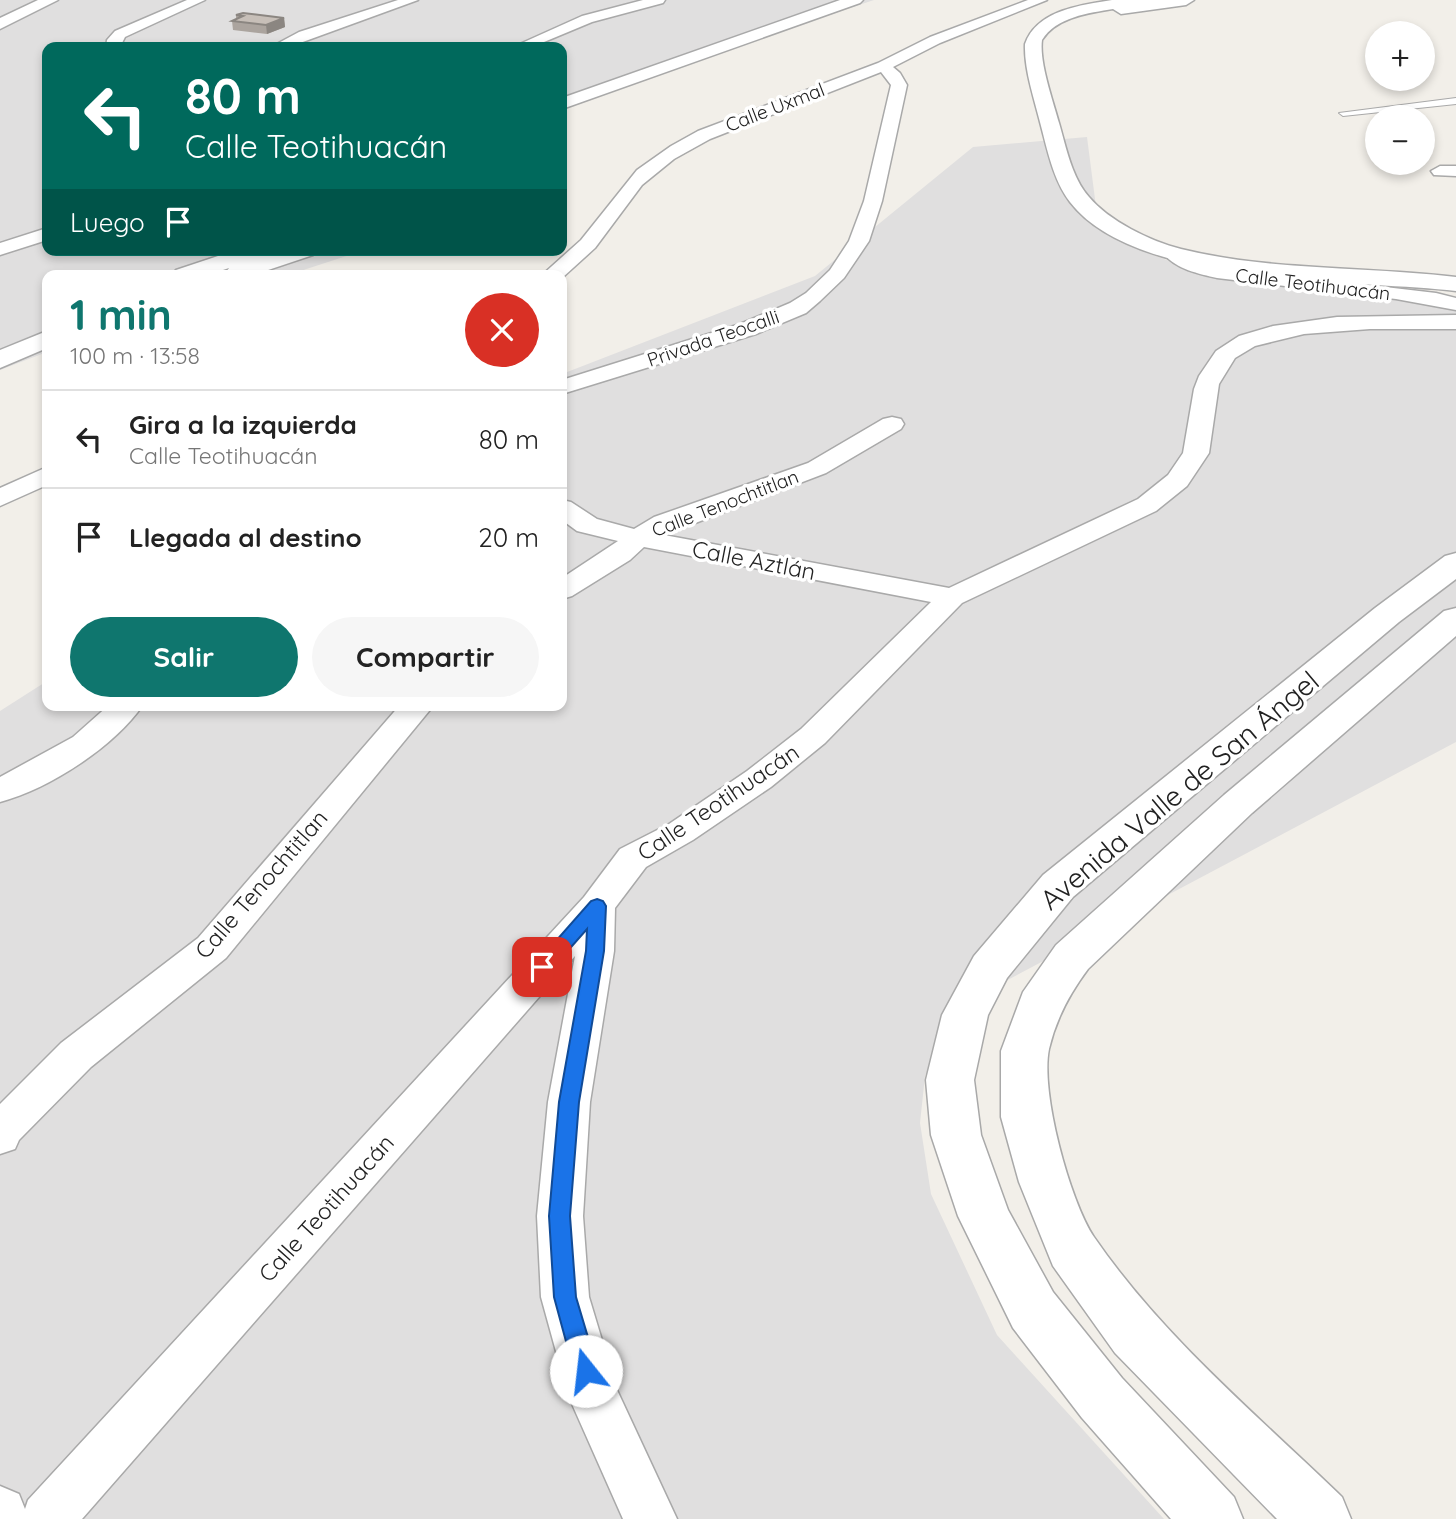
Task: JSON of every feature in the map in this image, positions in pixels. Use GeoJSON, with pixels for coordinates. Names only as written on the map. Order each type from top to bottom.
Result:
{"type":"FeatureCollection","features":[{"type":"Feature","properties":{"kind":"street"},"geometry":{"type":"LineString","coordinates":[[6,13],[33,0]]}},
{"type":"Feature","properties":{"kind":"street"},"geometry":{"type":"LineString","coordinates":[[6,13],[50,0]]}},
{"type":"Feature","properties":{"kind":"street"},"geometry":{"type":"LineString","coordinates":[[114,42],[120,34],[198,0]]}},
{"type":"Feature","properties":{"kind":"street"},"geometry":{"type":"LineString","coordinates":[[289,42],[411,0]]}},
{"type":"Feature","properties":{"kind":"street"},"geometry":{"type":"LineString","coordinates":[[532,42],[587,19],[658,0]]}},
{"type":"Feature","properties":{"kind":"street"},"geometry":{"type":"LineString","coordinates":[[567,88],[827,0]]}},
{"type":"Feature","properties":{"kind":"street"},"geometry":{"type":"LineString","coordinates":[[567,102],[855,0]]}},
{"type":"Feature","properties":{"kind":"street","name":"Calle Uxmal"},"geometry":{"type":"LineString","coordinates":[[558,270],[578,253],[642,176],[678,148],[704,135],[883,66],[936,40],[1040,0]]}},
{"type":"Feature","properties":{"kind":"street"},"geometry":{"type":"LineString","coordinates":[[1059,75],[1037,34],[1047,24],[1084,10],[1145,0]]}},
{"type":"Feature","properties":{"kind":"street"},"geometry":{"type":"LineString","coordinates":[[1043,49],[1059,30],[1070,23],[1110,11],[1186,0]]}},
{"type":"Feature","properties":{"kind":"street"},"geometry":{"type":"LineString","coordinates":[[1043,49],[1066,175],[1076,196],[1102,220],[1174,254],[1268,268],[1366,274],[1456,284]]}},
{"type":"Feature","properties":{"kind":"street","name":"Privada Teocalli"},"geometry":{"type":"LineString","coordinates":[[567,385],[748,329],[798,308],[813,298],[836,274],[859,241],[873,201],[899,85],[895,76],[883,66]]}},
{"type":"Feature","properties":{"kind":"street"},"geometry":{"type":"LineString","coordinates":[[1103,193],[1115,210],[1145,225],[1197,243],[1243,253],[1456,271]]}},
{"type":"Feature","properties":{"kind":"street"},"geometry":{"type":"LineString","coordinates":[[1121,230],[1145,225]]}},
{"type":"Feature","properties":{"kind":"street"},"geometry":{"type":"LineString","coordinates":[[0,249],[42,236]]}},
{"type":"Feature","properties":{"kind":"street","name":"Calle Teotihuacán"},"geometry":{"type":"LineString","coordinates":[[1174,254],[1198,266],[1247,277],[1456,304]]}},
{"type":"Feature","properties":{"kind":"street"},"geometry":{"type":"LineString","coordinates":[[199,270],[242,256]]}},
{"type":"Feature","properties":{"kind":"street"},"geometry":{"type":"LineString","coordinates":[[244,270],[287,256]]}},
{"type":"Feature","properties":{"kind":"street","name":"Calle Teotihuacán"},"geometry":{"type":"LineString","coordinates":[[47,1519],[597,906],[633,858],[681,832],[737,794],[813,736],[952,597],[1147,505],[1174,484],[1192,466],[1207,384],[1226,353],[1256,338],[1304,328],[1456,321]]}},
{"type":"Feature","properties":{"kind":"street"},"geometry":{"type":"LineString","coordinates":[[0,341],[42,324]]}},
{"type":"Feature","properties":{"kind":"street"},"geometry":{"type":"LineString","coordinates":[[0,360],[42,342]]}},
{"type":"Feature","properties":{"kind":"street","name":"Calle Tenochtitlan"},"geometry":{"type":"LineString","coordinates":[[567,587],[664,523],[817,468],[892,424]]}},
{"type":"Feature","properties":{"kind":"street"},"geometry":{"type":"LineString","coordinates":[[0,498],[42,477]]}},
{"type":"Feature","properties":{"kind":"street","name":"Calle Aztlán"},"geometry":{"type":"LineString","coordinates":[[567,511],[587,524],[638,538],[952,597]]}},
{"type":"Feature","properties":{"kind":"street","name":"Avenida Valle de San Ángel"},"geometry":{"type":"LineString","coordinates":[[1212,1519],[1102,1398],[1033,1310],[984,1216],[956,1135],[950,1080],[965,1016],[990,968],[1058,886],[1387,615],[1456,563]]}},
{"type":"Feature","properties":{"kind":"street"},"geometry":{"type":"LineString","coordinates":[[1387,615],[1445,628]]}},
{"type":"Feature","properties":{"kind":"street","name":"Avenida Valle de San Ángel"},"geometry":{"type":"LineString","coordinates":[[1320,1519],[1135,1334],[1072,1249],[1045,1182],[1026,1118],[1026,1051],[1046,992],[1072,957],[1187,850],[1445,628]]}},
{"type":"Feature","properties":{"kind":"street"},"geometry":{"type":"LineString","coordinates":[[0,791],[47,769],[86,744],[121,711]]}},
{"type":"Feature","properties":{"kind":"street","name":"Calle Tenochtitlan"},"geometry":{"type":"LineString","coordinates":[[0,1136],[4,1128],[76,1055],[212,948],[377,749],[412,711]]}},
{"type":"Feature","properties":{"kind":"street"},"geometry":{"type":"LineString","coordinates":[[597,906],[595,951],[569,1102],[560,1216],[565,1297],[593,1395],[650,1519]]}},
{"type":"Feature","properties":{"kind":"street"},"geometry":{"type":"LineString","coordinates":[[0,1513],[1,1519]]}},
{"type":"Feature","properties":{"kind":"lane"},"geometry":{"type":"LineString","coordinates":[[1343,113],[1456,101]]}},
{"type":"Feature","properties":{"kind":"shaded area"},"geometry":{"type":"Polygon","coordinates":[[[0,0],[874,0],[679,65],[567,107],[567,42],[42,42],[42,256],[347,256],[303,270],[42,270],[42,354],[0,370],[0,0]]]}},
{"type":"Feature","properties":{"kind":"shaded area"},"geometry":{"type":"Polygon","coordinates":[[[1087,137],[1099,230],[1150,254],[1189,268],[1271,286],[1456,299],[1456,742],[953,1009],[925,1076],[920,1123],[931,1194],[997,1335],[1164,1519],[0,1519],[0,711],[42,684],[42,711],[567,711],[567,372],[815,276],[973,147],[1087,137]]]}},
{"type":"Feature","properties":{"kind":"building"},"geometry":{"type":"Polygon","coordinates":[[[243,13],[284,18],[266,25],[232,21],[243,16],[236,15],[243,13]]]}},
{"type":"Feature","properties":{"kind":"route"},"geometry":{"type":"LineString","coordinates":[[542,967],[597,906],[595,951],[569,1102],[560,1216],[565,1297],[586,1371]]}}]}
